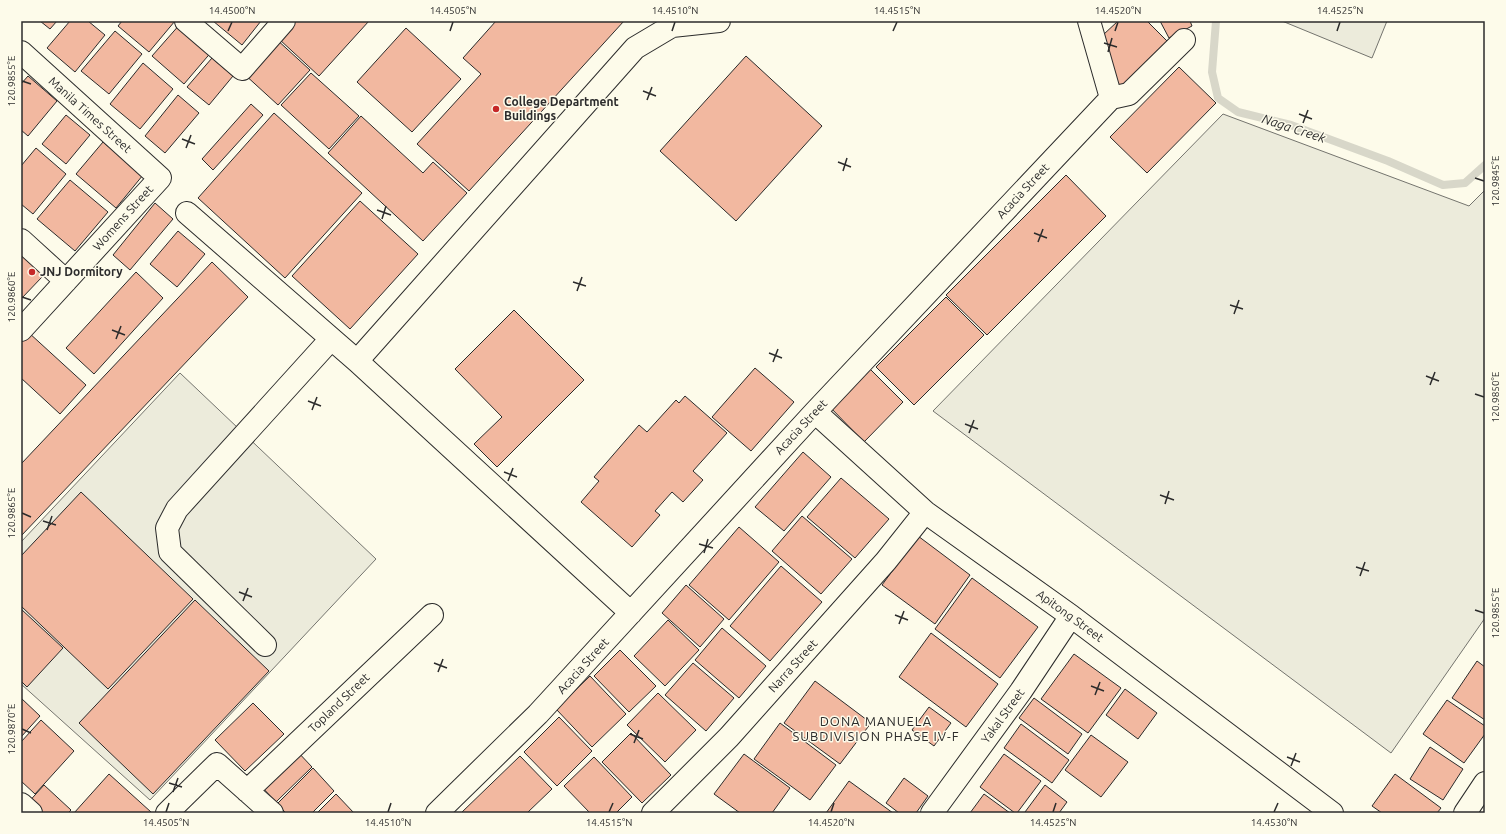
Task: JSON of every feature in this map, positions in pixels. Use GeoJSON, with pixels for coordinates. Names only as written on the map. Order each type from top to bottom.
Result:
{"type":"FeatureCollection","features":[{"type":"Feature","properties":{"kind":"street"},"geometry":{"type":"LineString","coordinates":[[186,21],[242,69],[284,21]]}},
{"type":"Feature","properties":{"kind":"street"},"geometry":{"type":"LineString","coordinates":[[357,362],[635,48],[672,26],[719,21]]}},
{"type":"Feature","properties":{"kind":"street"},"geometry":{"type":"LineString","coordinates":[[1089,21],[1111,98],[1130,94],[1184,40]]}},
{"type":"Feature","properties":{"kind":"street","name":"Manila Times Street"},"geometry":{"type":"LineString","coordinates":[[21,52],[160,178]]}},
{"type":"Feature","properties":{"kind":"street","name":"Acacia Street"},"geometry":{"type":"LineString","coordinates":[[437,813],[538,714],[815,412],[1111,98]]}},
{"type":"Feature","properties":{"kind":"street","name":"Womens Street"},"geometry":{"type":"LineString","coordinates":[[21,330],[160,178]]}},
{"type":"Feature","properties":{"kind":"street"},"geometry":{"type":"LineString","coordinates":[[188,213],[331,338],[631,613]]}},
{"type":"Feature","properties":{"kind":"street"},"geometry":{"type":"LineString","coordinates":[[21,240],[66,281]]}},
{"type":"Feature","properties":{"kind":"street"},"geometry":{"type":"LineString","coordinates":[[265,645],[170,552],[167,528],[177,509],[331,338]]}},
{"type":"Feature","properties":{"kind":"street","name":"Apitong Street"},"geometry":{"type":"LineString","coordinates":[[815,412],[925,512],[1071,616],[1332,813]]}},
{"type":"Feature","properties":{"kind":"street","name":"Narra Street"},"geometry":{"type":"LineString","coordinates":[[653,813],[729,737],[886,561],[925,512]]}},
{"type":"Feature","properties":{"kind":"street","name":"Topland Street"},"geometry":{"type":"LineString","coordinates":[[247,791],[432,615]]}},
{"type":"Feature","properties":{"kind":"street","name":"Yakal Street"},"geometry":{"type":"LineString","coordinates":[[932,813],[1021,691],[1071,616]]}},
{"type":"Feature","properties":{"kind":"street"},"geometry":{"type":"LineString","coordinates":[[167,813],[217,764],[272,813]]}},
{"type":"Feature","properties":{"kind":"street"},"geometry":{"type":"LineString","coordinates":[[1465,813],[1485,783]]}},
{"type":"Feature","properties":{"kind":"street"},"geometry":{"type":"LineString","coordinates":[[21,804],[31,813]]}},
{"type":"Feature","properties":{"kind":"shaded area"},"geometry":{"type":"Polygon","coordinates":[[[1282,21],[1387,21],[1372,58],[1282,21]]]}},
{"type":"Feature","properties":{"kind":"shaded area"},"geometry":{"type":"Polygon","coordinates":[[[1223,114],[1469,206],[1485,190],[1485,618],[1391,753],[933,411],[1223,114]]]}},
{"type":"Feature","properties":{"kind":"shaded area"},"geometry":{"type":"Polygon","coordinates":[[[180,373],[376,559],[150,800],[21,684],[21,542],[180,373]]]}},
{"type":"Feature","properties":{"kind":"building"},"geometry":{"type":"Polygon","coordinates":[[[40,21],[57,21],[50,29],[40,21]]]}},
{"type":"Feature","properties":{"kind":"building"},"geometry":{"type":"Polygon","coordinates":[[[70,21],[88,21],[105,35],[75,72],[47,48],[70,21]]]}},
{"type":"Feature","properties":{"kind":"building"},"geometry":{"type":"Polygon","coordinates":[[[122,21],[175,21],[149,52],[118,26],[122,21]]]}},
{"type":"Feature","properties":{"kind":"building"},"geometry":{"type":"Polygon","coordinates":[[[213,21],[261,21],[242,45],[213,21]]]}},
{"type":"Feature","properties":{"kind":"building"},"geometry":{"type":"Polygon","coordinates":[[[295,21],[369,21],[319,76],[279,39],[295,21]]]}},
{"type":"Feature","properties":{"kind":"building","name":"College Department Buildings"},"geometry":{"type":"Polygon","coordinates":[[[496,21],[624,21],[469,191],[417,144],[481,74],[463,58],[496,21]]]}},
{"type":"Feature","properties":{"kind":"building"},"geometry":{"type":"Polygon","coordinates":[[[1118,21],[1147,21],[1169,43],[1118,94],[1103,35],[1118,21]]]}},
{"type":"Feature","properties":{"kind":"building"},"geometry":{"type":"Polygon","coordinates":[[[1160,21],[1190,21],[1192,26],[1169,38],[1160,21]]]}},
{"type":"Feature","properties":{"kind":"building"},"geometry":{"type":"Polygon","coordinates":[[[181,23],[213,50],[184,84],[152,56],[181,23]]]}},
{"type":"Feature","properties":{"kind":"building"},"geometry":{"type":"Polygon","coordinates":[[[406,28],[461,79],[412,132],[357,82],[406,28]]]}},
{"type":"Feature","properties":{"kind":"building"},"geometry":{"type":"Polygon","coordinates":[[[115,31],[142,54],[109,94],[81,71],[115,31]]]}},
{"type":"Feature","properties":{"kind":"building"},"geometry":{"type":"Polygon","coordinates":[[[275,38],[310,70],[278,105],[243,73],[275,38]]]}},
{"type":"Feature","properties":{"kind":"building"},"geometry":{"type":"Polygon","coordinates":[[[746,56],[822,126],[736,221],[660,151],[746,56]]]}},
{"type":"Feature","properties":{"kind":"building"},"geometry":{"type":"Polygon","coordinates":[[[212,58],[233,76],[209,105],[187,87],[212,58]]]}},
{"type":"Feature","properties":{"kind":"building"},"geometry":{"type":"Polygon","coordinates":[[[143,63],[173,89],[140,129],[110,104],[143,63]]]}},
{"type":"Feature","properties":{"kind":"building"},"geometry":{"type":"Polygon","coordinates":[[[1179,67],[1216,103],[1147,173],[1110,137],[1179,67]]]}},
{"type":"Feature","properties":{"kind":"building"},"geometry":{"type":"Polygon","coordinates":[[[311,73],[359,116],[329,149],[281,105],[311,73]]]}},
{"type":"Feature","properties":{"kind":"building"},"geometry":{"type":"Polygon","coordinates":[[[28,76],[57,101],[28,136],[21,130],[21,84],[28,76]]]}},
{"type":"Feature","properties":{"kind":"building"},"geometry":{"type":"Polygon","coordinates":[[[178,95],[199,113],[165,153],[145,136],[178,95]]]}},
{"type":"Feature","properties":{"kind":"building"},"geometry":{"type":"Polygon","coordinates":[[[251,104],[263,115],[213,170],[202,159],[251,104]]]}},
{"type":"Feature","properties":{"kind":"building"},"geometry":{"type":"Polygon","coordinates":[[[274,113],[362,193],[285,278],[198,198],[274,113]]]}},
{"type":"Feature","properties":{"kind":"building"},"geometry":{"type":"Polygon","coordinates":[[[66,115],[90,135],[66,164],[42,144],[66,115]]]}},
{"type":"Feature","properties":{"kind":"building"},"geometry":{"type":"Polygon","coordinates":[[[361,116],[423,173],[433,162],[467,193],[423,241],[328,153],[361,116]]]}},
{"type":"Feature","properties":{"kind":"building"},"geometry":{"type":"Polygon","coordinates":[[[103,142],[143,175],[116,208],[76,174],[103,142]]]}},
{"type":"Feature","properties":{"kind":"building"},"geometry":{"type":"Polygon","coordinates":[[[36,148],[66,174],[33,214],[21,204],[21,166],[36,148]]]}},
{"type":"Feature","properties":{"kind":"building"},"geometry":{"type":"Polygon","coordinates":[[[1066,175],[1106,216],[987,335],[946,295],[1066,175]]]}},
{"type":"Feature","properties":{"kind":"building"},"geometry":{"type":"Polygon","coordinates":[[[70,180],[108,212],[75,251],[37,219],[70,180]]]}},
{"type":"Feature","properties":{"kind":"building"},"geometry":{"type":"Polygon","coordinates":[[[360,201],[418,254],[350,329],[292,276],[360,201]]]}},
{"type":"Feature","properties":{"kind":"building"},"geometry":{"type":"Polygon","coordinates":[[[155,203],[173,219],[130,270],[113,255],[155,203]]]}},
{"type":"Feature","properties":{"kind":"building"},"geometry":{"type":"Polygon","coordinates":[[[178,231],[205,254],[177,287],[150,264],[178,231]]]}},
{"type":"Feature","properties":{"kind":"building","name":"JNJ Dormitory"},"geometry":{"type":"Polygon","coordinates":[[[21,248],[42,268],[42,277],[21,299],[21,248]]]}},
{"type":"Feature","properties":{"kind":"building"},"geometry":{"type":"Polygon","coordinates":[[[212,262],[248,297],[21,536],[21,464],[212,262]]]}},
{"type":"Feature","properties":{"kind":"building"},"geometry":{"type":"Polygon","coordinates":[[[136,272],[163,298],[94,374],[66,348],[136,272]]]}},
{"type":"Feature","properties":{"kind":"building"},"geometry":{"type":"Polygon","coordinates":[[[946,297],[984,335],[914,405],[876,367],[946,297]]]}},
{"type":"Feature","properties":{"kind":"building"},"geometry":{"type":"Polygon","coordinates":[[[514,310],[584,380],[497,467],[474,444],[502,417],[455,369],[514,310]]]}},
{"type":"Feature","properties":{"kind":"building"},"geometry":{"type":"Polygon","coordinates":[[[28,332],[86,385],[60,414],[21,378],[21,340],[28,332]]]}},
{"type":"Feature","properties":{"kind":"building"},"geometry":{"type":"Polygon","coordinates":[[[866,365],[903,402],[864,442],[827,404],[866,365]]]}},
{"type":"Feature","properties":{"kind":"building"},"geometry":{"type":"Polygon","coordinates":[[[755,368],[794,402],[751,451],[712,417],[755,368]]]}},
{"type":"Feature","properties":{"kind":"building"},"geometry":{"type":"Polygon","coordinates":[[[685,396],[727,433],[693,471],[703,480],[683,502],[672,492],[655,511],[660,515],[632,547],[581,502],[599,481],[594,477],[639,425],[647,432],[676,400],[679,403],[685,396]]]}},
{"type":"Feature","properties":{"kind":"building"},"geometry":{"type":"Polygon","coordinates":[[[803,452],[831,477],[784,531],[755,507],[803,452]]]}},
{"type":"Feature","properties":{"kind":"building"},"geometry":{"type":"Polygon","coordinates":[[[841,478],[889,519],[855,558],[807,517],[841,478]]]}},
{"type":"Feature","properties":{"kind":"building"},"geometry":{"type":"Polygon","coordinates":[[[81,492],[193,599],[108,689],[21,606],[21,556],[81,492]]]}},
{"type":"Feature","properties":{"kind":"building"},"geometry":{"type":"Polygon","coordinates":[[[802,516],[852,559],[821,594],[772,551],[802,516]]]}},
{"type":"Feature","properties":{"kind":"building"},"geometry":{"type":"Polygon","coordinates":[[[739,527],[779,562],[729,620],[689,585],[739,527]]]}},
{"type":"Feature","properties":{"kind":"building"},"geometry":{"type":"Polygon","coordinates":[[[918,536],[970,575],[935,624],[882,585],[918,536]]]}},
{"type":"Feature","properties":{"kind":"building"},"geometry":{"type":"Polygon","coordinates":[[[781,566],[822,602],[770,661],[730,626],[781,566]]]}},
{"type":"Feature","properties":{"kind":"building"},"geometry":{"type":"Polygon","coordinates":[[[972,578],[1038,627],[1000,678],[935,629],[972,578]]]}},
{"type":"Feature","properties":{"kind":"building"},"geometry":{"type":"Polygon","coordinates":[[[686,585],[724,619],[700,647],[662,613],[686,585]]]}},
{"type":"Feature","properties":{"kind":"building"},"geometry":{"type":"Polygon","coordinates":[[[195,600],[269,671],[153,794],[79,723],[195,600]]]}},
{"type":"Feature","properties":{"kind":"building"},"geometry":{"type":"Polygon","coordinates":[[[21,609],[63,648],[27,687],[21,681],[21,609]]]}},
{"type":"Feature","properties":{"kind":"building"},"geometry":{"type":"Polygon","coordinates":[[[668,620],[699,650],[665,686],[634,656],[668,620]]]}},
{"type":"Feature","properties":{"kind":"building"},"geometry":{"type":"Polygon","coordinates":[[[722,628],[766,666],[739,698],[695,660],[722,628]]]}},
{"type":"Feature","properties":{"kind":"building"},"geometry":{"type":"Polygon","coordinates":[[[931,633],[998,684],[966,727],[899,677],[931,633]]]}},
{"type":"Feature","properties":{"kind":"building"},"geometry":{"type":"Polygon","coordinates":[[[620,650],[656,686],[629,712],[594,676],[620,650]]]}},
{"type":"Feature","properties":{"kind":"building"},"geometry":{"type":"Polygon","coordinates":[[[1074,654],[1121,688],[1088,733],[1041,699],[1074,654]]]}},
{"type":"Feature","properties":{"kind":"building"},"geometry":{"type":"Polygon","coordinates":[[[1477,661],[1485,667],[1485,720],[1452,698],[1477,661]]]}},
{"type":"Feature","properties":{"kind":"building"},"geometry":{"type":"Polygon","coordinates":[[[693,663],[734,698],[706,731],[665,695],[693,663]]]}},
{"type":"Feature","properties":{"kind":"building"},"geometry":{"type":"Polygon","coordinates":[[[590,676],[626,714],[592,747],[556,709],[590,676]]]}},
{"type":"Feature","properties":{"kind":"building"},"geometry":{"type":"Polygon","coordinates":[[[815,681],[871,723],[840,764],[784,723],[815,681]]]}},
{"type":"Feature","properties":{"kind":"building"},"geometry":{"type":"Polygon","coordinates":[[[1125,689],[1157,713],[1138,739],[1106,715],[1125,689]]]}},
{"type":"Feature","properties":{"kind":"building"},"geometry":{"type":"Polygon","coordinates":[[[658,693],[696,730],[665,762],[627,725],[658,693]]]}},
{"type":"Feature","properties":{"kind":"building"},"geometry":{"type":"Polygon","coordinates":[[[21,698],[40,716],[21,737],[21,698]]]}},
{"type":"Feature","properties":{"kind":"building"},"geometry":{"type":"Polygon","coordinates":[[[1034,698],[1082,734],[1068,754],[1019,718],[1034,698]]]}},
{"type":"Feature","properties":{"kind":"building"},"geometry":{"type":"Polygon","coordinates":[[[1447,700],[1485,726],[1485,734],[1464,763],[1423,734],[1447,700]]]}},
{"type":"Feature","properties":{"kind":"building"},"geometry":{"type":"Polygon","coordinates":[[[253,703],[284,734],[245,771],[215,740],[253,703]]]}},
{"type":"Feature","properties":{"kind":"building"},"geometry":{"type":"Polygon","coordinates":[[[929,707],[951,723],[934,746],[912,730],[929,707]]]}},
{"type":"Feature","properties":{"kind":"building"},"geometry":{"type":"Polygon","coordinates":[[[559,717],[592,751],[557,786],[524,752],[559,717]]]}},
{"type":"Feature","properties":{"kind":"building"},"geometry":{"type":"Polygon","coordinates":[[[41,720],[74,751],[35,794],[21,781],[21,742],[41,720]]]}},
{"type":"Feature","properties":{"kind":"building"},"geometry":{"type":"Polygon","coordinates":[[[780,723],[836,765],[810,800],[754,759],[780,723]]]}},
{"type":"Feature","properties":{"kind":"building"},"geometry":{"type":"Polygon","coordinates":[[[1021,724],[1069,760],[1052,783],[1004,748],[1021,724]]]}},
{"type":"Feature","properties":{"kind":"building"},"geometry":{"type":"Polygon","coordinates":[[[631,733],[671,775],[642,803],[602,762],[631,733]]]}},
{"type":"Feature","properties":{"kind":"building"},"geometry":{"type":"Polygon","coordinates":[[[1091,735],[1128,762],[1101,797],[1065,770],[1091,735]]]}},
{"type":"Feature","properties":{"kind":"building"},"geometry":{"type":"Polygon","coordinates":[[[1430,747],[1463,769],[1443,800],[1410,779],[1430,747]]]}},
{"type":"Feature","properties":{"kind":"building"},"geometry":{"type":"Polygon","coordinates":[[[296,750],[312,767],[276,802],[260,785],[296,750]]]}},
{"type":"Feature","properties":{"kind":"building"},"geometry":{"type":"Polygon","coordinates":[[[744,754],[790,788],[772,813],[740,813],[714,794],[744,754]]]}},
{"type":"Feature","properties":{"kind":"building"},"geometry":{"type":"Polygon","coordinates":[[[1004,754],[1041,781],[1017,813],[980,787],[1004,754]]]}},
{"type":"Feature","properties":{"kind":"building"},"geometry":{"type":"Polygon","coordinates":[[[520,756],[552,789],[527,813],[461,813],[520,756]]]}},
{"type":"Feature","properties":{"kind":"building"},"geometry":{"type":"Polygon","coordinates":[[[594,757],[632,797],[616,813],[590,813],[564,786],[594,757]]]}},
{"type":"Feature","properties":{"kind":"building"},"geometry":{"type":"Polygon","coordinates":[[[313,768],[334,791],[312,813],[286,813],[277,804],[313,768]]]}},
{"type":"Feature","properties":{"kind":"building"},"geometry":{"type":"Polygon","coordinates":[[[109,774],[151,812],[74,813],[109,774]]]}},
{"type":"Feature","properties":{"kind":"building"},"geometry":{"type":"Polygon","coordinates":[[[1395,774],[1441,808],[1437,813],[1382,813],[1372,806],[1395,774]]]}},
{"type":"Feature","properties":{"kind":"building"},"geometry":{"type":"Polygon","coordinates":[[[904,778],[928,796],[916,813],[899,813],[886,803],[904,778]]]}},
{"type":"Feature","properties":{"kind":"building"},"geometry":{"type":"Polygon","coordinates":[[[849,781],[893,813],[826,813],[849,781]]]}},
{"type":"Feature","properties":{"kind":"building"},"geometry":{"type":"Polygon","coordinates":[[[44,785],[71,810],[68,813],[35,813],[26,805],[44,785]]]}},
{"type":"Feature","properties":{"kind":"building"},"geometry":{"type":"Polygon","coordinates":[[[1045,785],[1067,802],[1059,813],[1025,812],[1045,785]]]}},
{"type":"Feature","properties":{"kind":"building"},"geometry":{"type":"Polygon","coordinates":[[[336,794],[354,813],[317,813],[336,794]]]}},
{"type":"Feature","properties":{"kind":"building"},"geometry":{"type":"Polygon","coordinates":[[[984,794],[1010,813],[970,813],[984,794]]]}},
{"type":"Feature","properties":{"kind":"waterway","name":"Naga Creek"},"geometry":{"type":"LineString","coordinates":[[1216,21],[1212,72],[1218,98],[1238,112],[1291,125],[1388,161],[1443,185],[1465,183],[1485,165]]}},
{"type":"Feature","properties":{"kind":"place","name":"College Department Buildings"},"geometry":{"type":"Point","coordinates":[496,109]}},
{"type":"Feature","properties":{"kind":"place","name":"JNJ Dormitory"},"geometry":{"type":"Point","coordinates":[32,272]}},
{"type":"Feature","properties":{"kind":"district","name":"DONA MANUELA SUBDIVISION PHASE IV-F"},"geometry":{"type":"Point","coordinates":[876,728]}}]}
